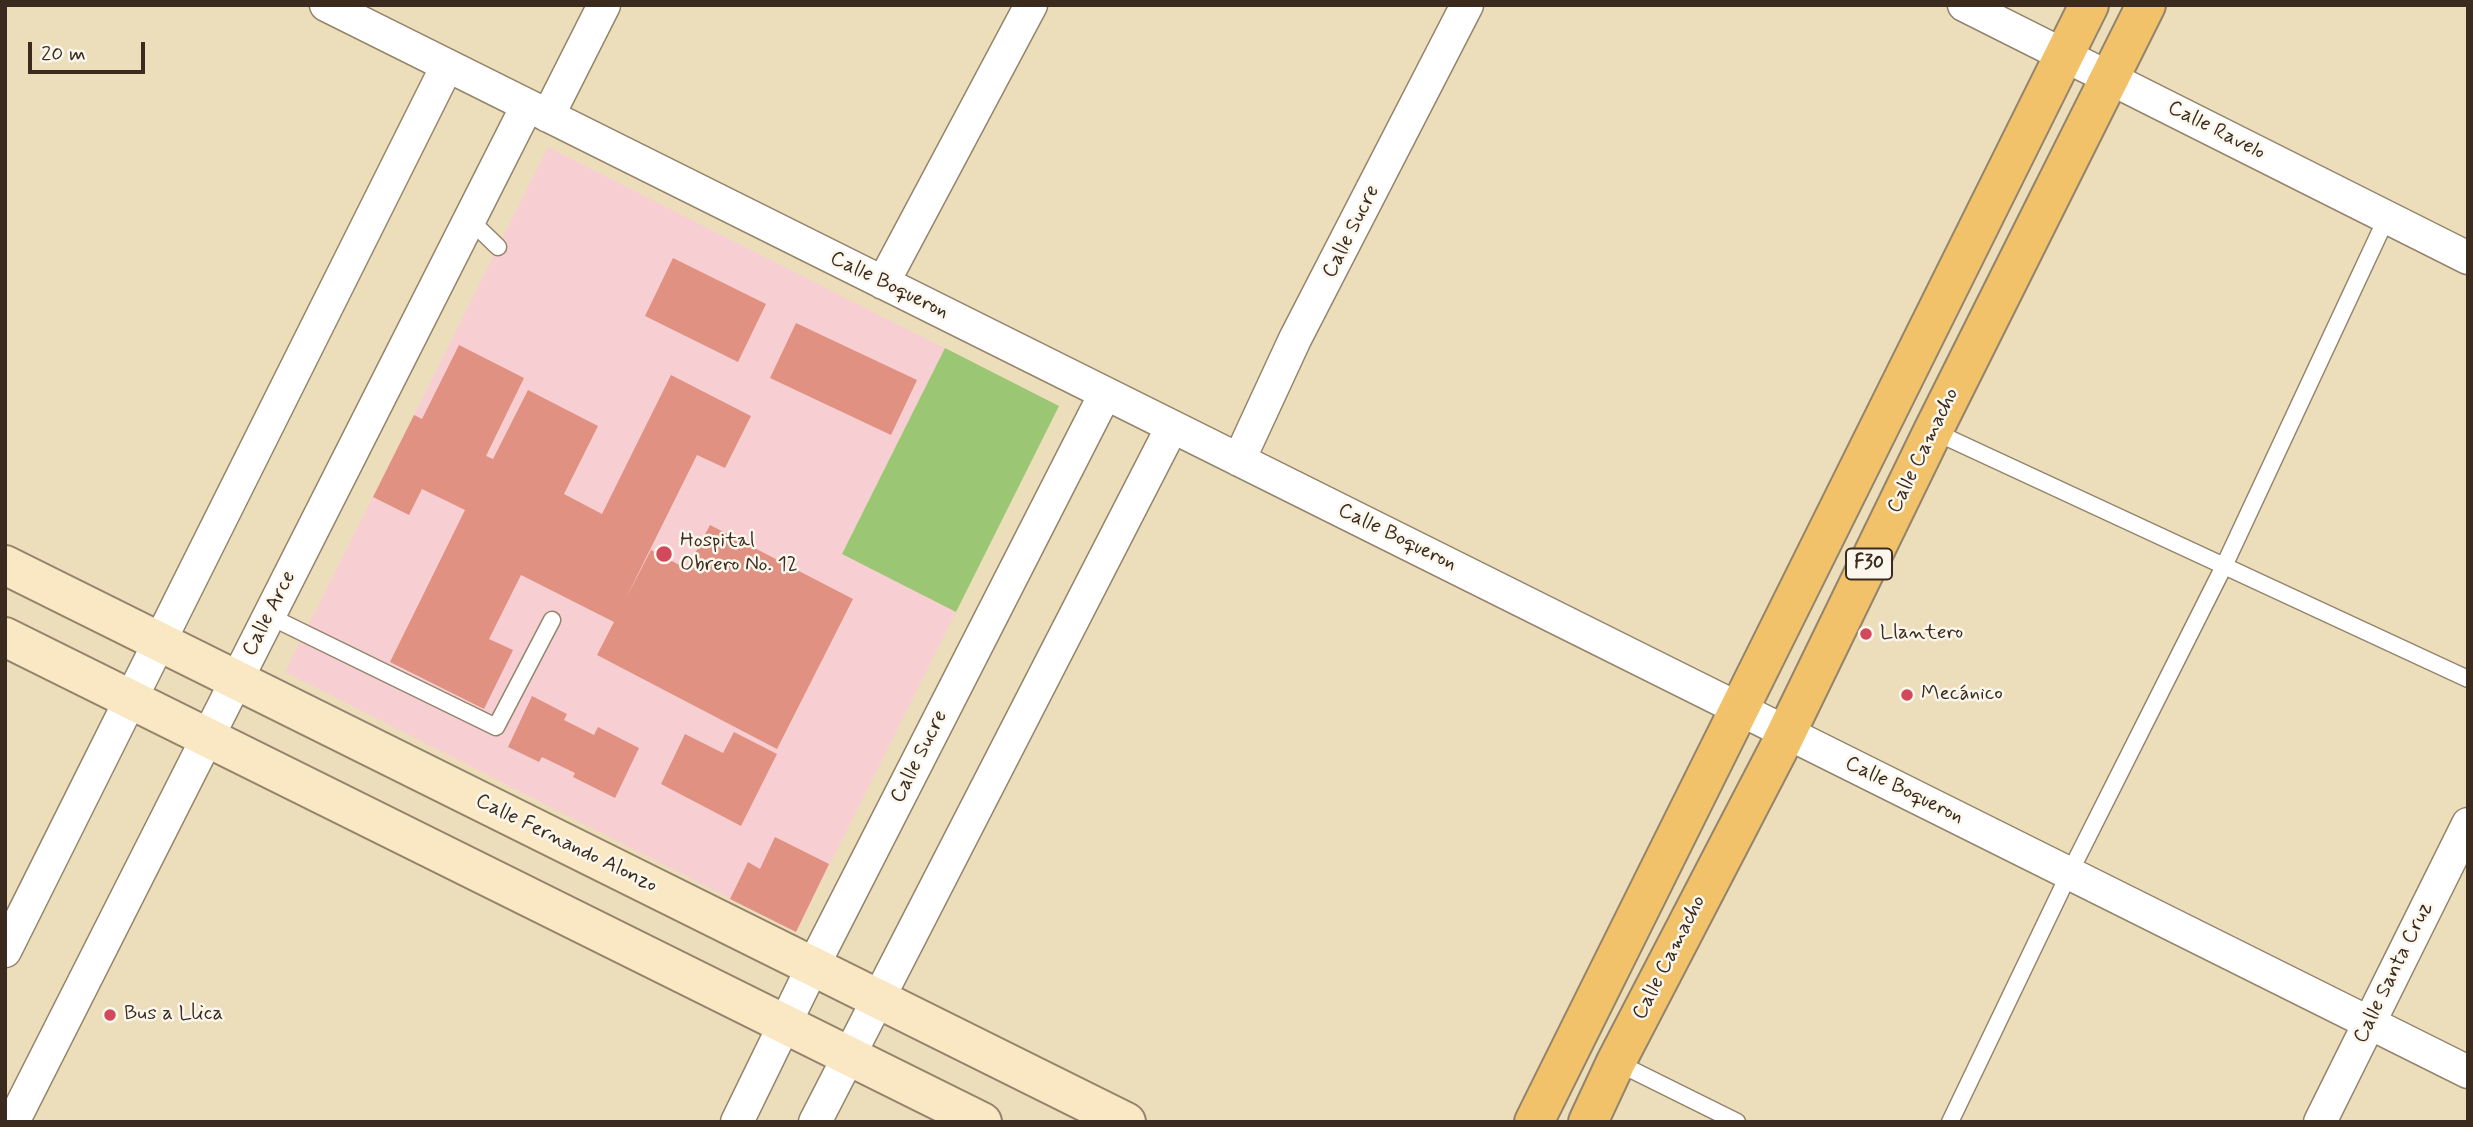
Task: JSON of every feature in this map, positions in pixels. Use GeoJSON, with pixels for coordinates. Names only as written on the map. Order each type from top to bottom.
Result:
{"type":"FeatureCollection","features":[{"type":"Feature","properties":{"kind":"highway","name":"F30"},"geometry":{"type":"LineString","coordinates":[[1534,1122],[2089,5]]}},
{"type":"Feature","properties":{"kind":"highway","name":"Calle Camacho"},"geometry":{"type":"LineString","coordinates":[[1588,1122],[1616,1062],[1787,733],[1933,431],[2146,5]]}},
{"type":"Feature","properties":{"kind":"main road","name":"Calle Fernando Alonzo"},"geometry":{"type":"LineString","coordinates":[[5,565],[1126,1122]]}},
{"type":"Feature","properties":{"kind":"main road"},"geometry":{"type":"LineString","coordinates":[[5,637],[982,1122]]}},
{"type":"Feature","properties":{"kind":"street","name":"Calle Boqueron"},"geometry":{"type":"LineString","coordinates":[[326,5],[2468,1072]]}},
{"type":"Feature","properties":{"kind":"street","name":"Calle Arce"},"geometry":{"type":"LineString","coordinates":[[13,1122],[469,219],[604,5]]}},
{"type":"Feature","properties":{"kind":"street"},"geometry":{"type":"LineString","coordinates":[[883,283],[1031,5]]}},
{"type":"Feature","properties":{"kind":"street","name":"Calle Sucre"},"geometry":{"type":"LineString","coordinates":[[1239,460],[1296,340],[1467,5]]}},
{"type":"Feature","properties":{"kind":"street","name":"Calle Ravelo"},"geometry":{"type":"LineString","coordinates":[[1964,5],[2468,258]]}},
{"type":"Feature","properties":{"kind":"street"},"geometry":{"type":"LineString","coordinates":[[5,951],[447,66]]}},
{"type":"Feature","properties":{"kind":"street","name":"Calle Sucre"},"geometry":{"type":"LineString","coordinates":[[737,1122],[813,966],[1105,394]]}},
{"type":"Feature","properties":{"kind":"street"},"geometry":{"type":"LineString","coordinates":[[815,1122],[1172,427]]}},
{"type":"Feature","properties":{"kind":"street","name":"Calle Santa Cruz"},"geometry":{"type":"LineString","coordinates":[[2320,1122],[2468,824]]}},
{"type":"Feature","properties":{"kind":"lane"},"geometry":{"type":"LineString","coordinates":[[1950,1122],[2069,874],[2224,566],[2386,217]]}},
{"type":"Feature","properties":{"kind":"lane"},"geometry":{"type":"LineString","coordinates":[[469,219],[498,247]]}},
{"type":"Feature","properties":{"kind":"lane"},"geometry":{"type":"LineString","coordinates":[[1933,431],[2468,679]]}},
{"type":"Feature","properties":{"kind":"lane"},"geometry":{"type":"LineString","coordinates":[[269,617],[496,727],[552,620]]}},
{"type":"Feature","properties":{"kind":"lane"},"geometry":{"type":"LineString","coordinates":[[1616,1062],[1737,1122]]}},
{"type":"Feature","properties":{"kind":"shaded area","name":"Hospital Obrero No. 12"},"geometry":{"type":"Polygon","coordinates":[[[548,147],[1059,406],[796,932],[285,672],[548,147]]]}},
{"type":"Feature","properties":{"kind":"green space"},"geometry":{"type":"Polygon","coordinates":[[[945,348],[1059,406],[956,612],[842,554],[945,348]]]}},
{"type":"Feature","properties":{"kind":"building"},"geometry":{"type":"Polygon","coordinates":[[[673,258],[766,304],[738,362],[645,316],[673,258]]]}},
{"type":"Feature","properties":{"kind":"building"},"geometry":{"type":"Polygon","coordinates":[[[796,323],[917,380],[891,435],[770,378],[796,323]]]}},
{"type":"Feature","properties":{"kind":"building"},"geometry":{"type":"Polygon","coordinates":[[[459,345],[524,378],[486,456],[493,459],[528,390],[598,426],[564,494],[602,514],[671,375],[751,416],[725,468],[697,455],[625,600],[651,550],[687,569],[710,525],[853,599],[777,749],[597,655],[614,622],[521,575],[489,639],[513,650],[484,709],[390,662],[465,510],[422,489],[409,515],[373,497],[414,415],[422,419],[459,345]]]}},
{"type":"Feature","properties":{"kind":"building"},"geometry":{"type":"Polygon","coordinates":[[[532,696],[567,714],[564,720],[594,735],[598,727],[639,748],[615,798],[573,777],[575,773],[542,757],[539,762],[508,747],[532,696]]]}},
{"type":"Feature","properties":{"kind":"building"},"geometry":{"type":"Polygon","coordinates":[[[734,732],[777,754],[741,826],[661,784],[685,734],[723,753],[734,732]]]}},
{"type":"Feature","properties":{"kind":"building"},"geometry":{"type":"Polygon","coordinates":[[[775,837],[829,864],[796,932],[730,899],[748,862],[760,869],[775,837]]]}},
{"type":"Feature","properties":{"kind":"place","name":"Hospital Obrero No. 12"},"geometry":{"type":"Point","coordinates":[664,554]}},
{"type":"Feature","properties":{"kind":"place","name":"Llantero"},"geometry":{"type":"Point","coordinates":[1866,634]}},
{"type":"Feature","properties":{"kind":"place","name":"Mecánico"},"geometry":{"type":"Point","coordinates":[1907,695]}},
{"type":"Feature","properties":{"kind":"place","name":"Bus a Llica"},"geometry":{"type":"Point","coordinates":[110,1015]}}]}
